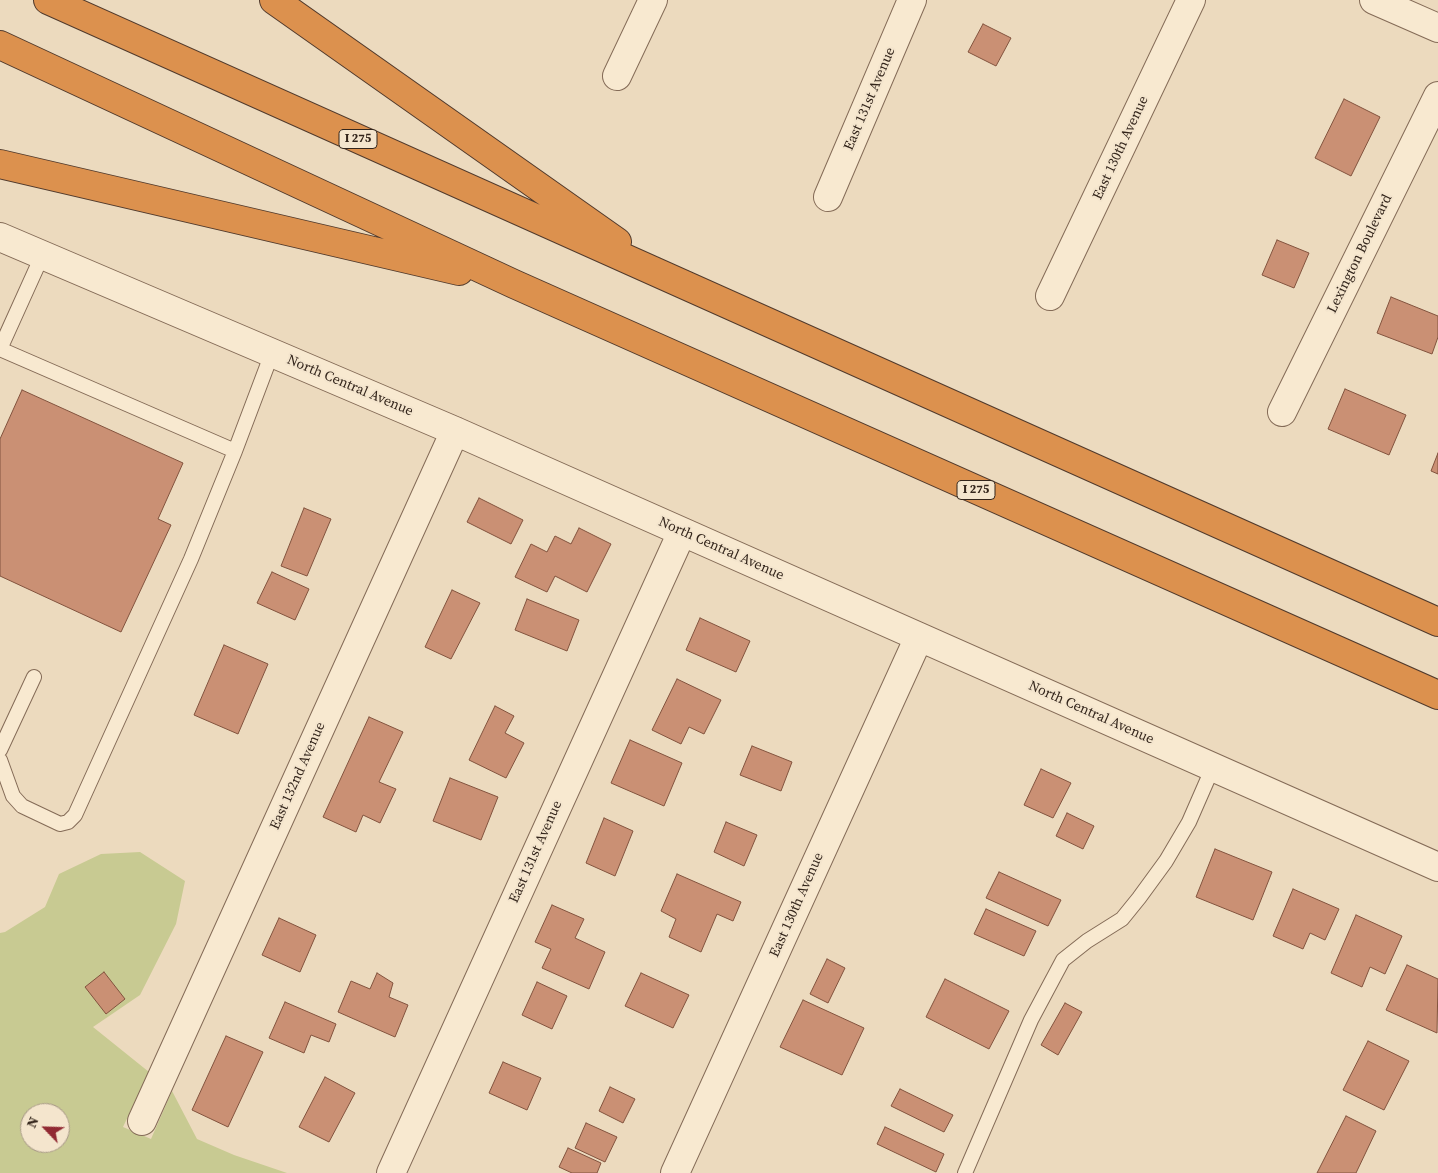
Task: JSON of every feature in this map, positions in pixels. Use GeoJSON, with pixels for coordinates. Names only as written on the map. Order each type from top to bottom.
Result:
{"type":"FeatureCollection","features":[{"type":"Feature","properties":{"kind":"highway","name":"I 275"},"geometry":{"type":"LineString","coordinates":[[48,0],[1438,622]]}},
{"type":"Feature","properties":{"kind":"highway"},"geometry":{"type":"LineString","coordinates":[[274,0],[667,278]]}},
{"type":"Feature","properties":{"kind":"highway","name":"I 275"},"geometry":{"type":"LineString","coordinates":[[0,45],[514,284],[1438,695]]}},
{"type":"Feature","properties":{"kind":"highway"},"geometry":{"type":"LineString","coordinates":[[0,164],[514,284]]}},
{"type":"Feature","properties":{"kind":"street"},"geometry":{"type":"LineString","coordinates":[[616,76],[653,0]]}},
{"type":"Feature","properties":{"kind":"street","name":"East 131st Avenue"},"geometry":{"type":"LineString","coordinates":[[828,198],[912,0]]}},
{"type":"Feature","properties":{"kind":"street","name":"East 130th Avenue"},"geometry":{"type":"LineString","coordinates":[[1050,296],[1191,0]]}},
{"type":"Feature","properties":{"kind":"street"},"geometry":{"type":"LineString","coordinates":[[1374,0],[1438,28]]}},
{"type":"Feature","properties":{"kind":"street","name":"Lexington Boulevard"},"geometry":{"type":"LineString","coordinates":[[1282,412],[1438,96]]}},
{"type":"Feature","properties":{"kind":"street","name":"North Central Avenue"},"geometry":{"type":"LineString","coordinates":[[0,238],[455,431],[1438,867]]}},
{"type":"Feature","properties":{"kind":"street","name":"East 132nd Avenue"},"geometry":{"type":"LineString","coordinates":[[142,1121],[455,431]]}},
{"type":"Feature","properties":{"kind":"street","name":"East 131st Avenue"},"geometry":{"type":"LineString","coordinates":[[390,1173],[682,532]]}},
{"type":"Feature","properties":{"kind":"street","name":"East 130th Avenue"},"geometry":{"type":"LineString","coordinates":[[675,1173],[919,637]]}},
{"type":"Feature","properties":{"kind":"lane"},"geometry":{"type":"LineString","coordinates":[[42,256],[0,350],[235,451]]}},
{"type":"Feature","properties":{"kind":"lane"},"geometry":{"type":"LineString","coordinates":[[0,760],[13,796],[22,806],[60,824],[68,822],[75,815],[190,559],[235,451],[272,354]]}},
{"type":"Feature","properties":{"kind":"lane"},"geometry":{"type":"LineString","coordinates":[[0,750],[34,677]]}},
{"type":"Feature","properties":{"kind":"lane"},"geometry":{"type":"LineString","coordinates":[[965,1173],[1031,1020],[1063,960],[1087,941],[1122,919],[1139,898],[1166,860],[1189,822],[1213,767]]}},
{"type":"Feature","properties":{"kind":"green space"},"geometry":{"type":"Polygon","coordinates":[[[140,852],[185,881],[176,924],[140,995],[93,1027],[149,1072],[123,1127],[151,1139],[172,1091],[197,1139],[234,1155],[287,1173],[0,1173],[0,933],[5,932],[45,907],[59,874],[101,854],[140,852]]]}},
{"type":"Feature","properties":{"kind":"building"},"geometry":{"type":"Polygon","coordinates":[[[983,24],[1011,38],[996,66],[968,52],[983,24]]]}},
{"type":"Feature","properties":{"kind":"building"},"geometry":{"type":"Polygon","coordinates":[[[1344,99],[1380,117],[1351,176],[1315,158],[1344,99]]]}},
{"type":"Feature","properties":{"kind":"building"},"geometry":{"type":"Polygon","coordinates":[[[1277,240],[1309,253],[1294,288],[1262,275],[1277,240]]]}},
{"type":"Feature","properties":{"kind":"building"},"geometry":{"type":"Polygon","coordinates":[[[1391,297],[1438,316],[1438,337],[1432,354],[1377,333],[1391,297]]]}},
{"type":"Feature","properties":{"kind":"building"},"geometry":{"type":"Polygon","coordinates":[[[1345,389],[1406,415],[1389,455],[1328,429],[1345,389]]]}},
{"type":"Feature","properties":{"kind":"building"},"geometry":{"type":"Polygon","coordinates":[[[22,390],[183,463],[158,519],[171,525],[121,632],[0,576],[0,439],[22,390]]]}},
{"type":"Feature","properties":{"kind":"building"},"geometry":{"type":"Polygon","coordinates":[[[1438,453],[1438,474],[1431,471],[1438,453]]]}},
{"type":"Feature","properties":{"kind":"building"},"geometry":{"type":"Polygon","coordinates":[[[479,498],[523,520],[511,544],[467,522],[479,498]]]}},
{"type":"Feature","properties":{"kind":"building"},"geometry":{"type":"Polygon","coordinates":[[[304,508],[331,519],[307,576],[281,566],[304,508]]]}},
{"type":"Feature","properties":{"kind":"building"},"geometry":{"type":"Polygon","coordinates":[[[579,528],[611,544],[587,592],[555,576],[547,592],[515,577],[531,544],[547,552],[555,536],[571,544],[579,528]]]}},
{"type":"Feature","properties":{"kind":"building"},"geometry":{"type":"Polygon","coordinates":[[[272,572],[309,589],[295,620],[257,603],[272,572]]]}},
{"type":"Feature","properties":{"kind":"building"},"geometry":{"type":"Polygon","coordinates":[[[452,590],[480,603],[451,659],[425,647],[452,590]]]}},
{"type":"Feature","properties":{"kind":"building"},"geometry":{"type":"Polygon","coordinates":[[[527,599],[579,620],[567,651],[515,630],[527,599]]]}},
{"type":"Feature","properties":{"kind":"building"},"geometry":{"type":"Polygon","coordinates":[[[700,618],[750,641],[736,672],[686,650],[700,618]]]}},
{"type":"Feature","properties":{"kind":"building"},"geometry":{"type":"Polygon","coordinates":[[[224,645],[268,664],[238,734],[194,715],[224,645]]]}},
{"type":"Feature","properties":{"kind":"building"},"geometry":{"type":"Polygon","coordinates":[[[677,679],[721,700],[704,734],[689,727],[681,744],[652,730],[677,679]]]}},
{"type":"Feature","properties":{"kind":"building"},"geometry":{"type":"Polygon","coordinates":[[[495,706],[514,716],[505,733],[524,743],[506,778],[469,760],[495,706]]]}},
{"type":"Feature","properties":{"kind":"building"},"geometry":{"type":"Polygon","coordinates":[[[369,717],[403,732],[379,782],[396,789],[380,823],[363,815],[356,832],[323,817],[369,717]]]}},
{"type":"Feature","properties":{"kind":"building"},"geometry":{"type":"Polygon","coordinates":[[[630,740],[682,763],[664,806],[611,783],[630,740]]]}},
{"type":"Feature","properties":{"kind":"building"},"geometry":{"type":"Polygon","coordinates":[[[752,746],[792,762],[781,791],[740,775],[752,746]]]}},
{"type":"Feature","properties":{"kind":"building"},"geometry":{"type":"Polygon","coordinates":[[[1041,769],[1071,783],[1053,818],[1024,805],[1041,769]]]}},
{"type":"Feature","properties":{"kind":"building"},"geometry":{"type":"Polygon","coordinates":[[[450,778],[498,797],[481,840],[433,821],[450,778]]]}},
{"type":"Feature","properties":{"kind":"building"},"geometry":{"type":"Polygon","coordinates":[[[1067,813],[1094,826],[1083,849],[1056,836],[1067,813]]]}},
{"type":"Feature","properties":{"kind":"building"},"geometry":{"type":"Polygon","coordinates":[[[604,818],[633,831],[615,876],[586,863],[604,818]]]}},
{"type":"Feature","properties":{"kind":"building"},"geometry":{"type":"Polygon","coordinates":[[[726,822],[757,835],[744,866],[714,852],[726,822]]]}},
{"type":"Feature","properties":{"kind":"building"},"geometry":{"type":"Polygon","coordinates":[[[1215,849],[1272,872],[1253,920],[1196,897],[1215,849]]]}},
{"type":"Feature","properties":{"kind":"building"},"geometry":{"type":"Polygon","coordinates":[[[999,872],[1061,900],[1048,926],[986,898],[999,872]]]}},
{"type":"Feature","properties":{"kind":"building"},"geometry":{"type":"Polygon","coordinates":[[[677,874],[741,902],[733,921],[717,914],[701,952],[669,937],[676,919],[661,911],[677,874]]]}},
{"type":"Feature","properties":{"kind":"building"},"geometry":{"type":"Polygon","coordinates":[[[1293,889],[1339,909],[1325,940],[1310,933],[1303,949],[1273,936],[1293,889]]]}},
{"type":"Feature","properties":{"kind":"building"},"geometry":{"type":"Polygon","coordinates":[[[552,905],[584,919],[575,938],[605,952],[589,989],[542,968],[551,949],[535,942],[552,905]]]}},
{"type":"Feature","properties":{"kind":"building"},"geometry":{"type":"Polygon","coordinates":[[[986,909],[1036,931],[1024,956],[974,934],[986,909]]]}},
{"type":"Feature","properties":{"kind":"building"},"geometry":{"type":"Polygon","coordinates":[[[1356,915],[1402,936],[1385,974],[1370,967],[1362,987],[1331,973],[1356,915]]]}},
{"type":"Feature","properties":{"kind":"building"},"geometry":{"type":"Polygon","coordinates":[[[279,918],[316,935],[300,972],[262,955],[279,918]]]}},
{"type":"Feature","properties":{"kind":"building"},"geometry":{"type":"Polygon","coordinates":[[[827,959],[845,968],[828,1003],[810,994],[827,959]]]}},
{"type":"Feature","properties":{"kind":"building"},"geometry":{"type":"Polygon","coordinates":[[[1407,965],[1438,979],[1437,1033],[1386,1010],[1407,965]]]}},
{"type":"Feature","properties":{"kind":"building"},"geometry":{"type":"Polygon","coordinates":[[[104,972],[125,999],[106,1014],[85,987],[104,972]]]}},
{"type":"Feature","properties":{"kind":"building"},"geometry":{"type":"Polygon","coordinates":[[[377,973],[393,983],[389,997],[408,1005],[395,1037],[338,1012],[351,981],[370,989],[377,973]]]}},
{"type":"Feature","properties":{"kind":"building"},"geometry":{"type":"Polygon","coordinates":[[[641,973],[689,995],[673,1028],[625,1006],[641,973]]]}},
{"type":"Feature","properties":{"kind":"building"},"geometry":{"type":"Polygon","coordinates":[[[945,979],[1009,1011],[989,1049],[926,1017],[945,979]]]}},
{"type":"Feature","properties":{"kind":"building"},"geometry":{"type":"Polygon","coordinates":[[[537,982],[567,996],[552,1029],[522,1015],[537,982]]]}},
{"type":"Feature","properties":{"kind":"building"},"geometry":{"type":"Polygon","coordinates":[[[803,1000],[864,1028],[842,1075],[780,1047],[803,1000]]]}},
{"type":"Feature","properties":{"kind":"building"},"geometry":{"type":"Polygon","coordinates":[[[285,1002],[336,1024],[329,1042],[311,1035],[304,1053],[269,1038],[285,1002]]]}},
{"type":"Feature","properties":{"kind":"building"},"geometry":{"type":"Polygon","coordinates":[[[1065,1003],[1082,1012],[1058,1055],[1041,1045],[1065,1003]]]}},
{"type":"Feature","properties":{"kind":"building"},"geometry":{"type":"Polygon","coordinates":[[[226,1036],[263,1052],[228,1127],[192,1110],[226,1036]]]}},
{"type":"Feature","properties":{"kind":"building"},"geometry":{"type":"Polygon","coordinates":[[[1368,1041],[1409,1061],[1384,1110],[1343,1090],[1368,1041]]]}},
{"type":"Feature","properties":{"kind":"building"},"geometry":{"type":"Polygon","coordinates":[[[503,1062],[541,1078],[527,1110],[489,1093],[503,1062]]]}},
{"type":"Feature","properties":{"kind":"building"},"geometry":{"type":"Polygon","coordinates":[[[325,1077],[355,1093],[329,1142],[299,1127],[325,1077]]]}},
{"type":"Feature","properties":{"kind":"building"},"geometry":{"type":"Polygon","coordinates":[[[610,1087],[635,1099],[623,1123],[599,1111],[610,1087]]]}},
{"type":"Feature","properties":{"kind":"building"},"geometry":{"type":"Polygon","coordinates":[[[900,1089],[953,1115],[944,1132],[891,1106],[900,1089]]]}},
{"type":"Feature","properties":{"kind":"building"},"geometry":{"type":"Polygon","coordinates":[[[1346,1116],[1376,1131],[1356,1173],[1317,1173],[1346,1116]]]}},
{"type":"Feature","properties":{"kind":"building"},"geometry":{"type":"Polygon","coordinates":[[[586,1123],[617,1137],[605,1162],[575,1148],[586,1123]]]}},
{"type":"Feature","properties":{"kind":"building"},"geometry":{"type":"Polygon","coordinates":[[[885,1127],[944,1154],[936,1172],[877,1144],[885,1127]]]}},
{"type":"Feature","properties":{"kind":"building"},"geometry":{"type":"Polygon","coordinates":[[[568,1148],[601,1163],[597,1173],[572,1173],[559,1167],[568,1148]]]}}]}
